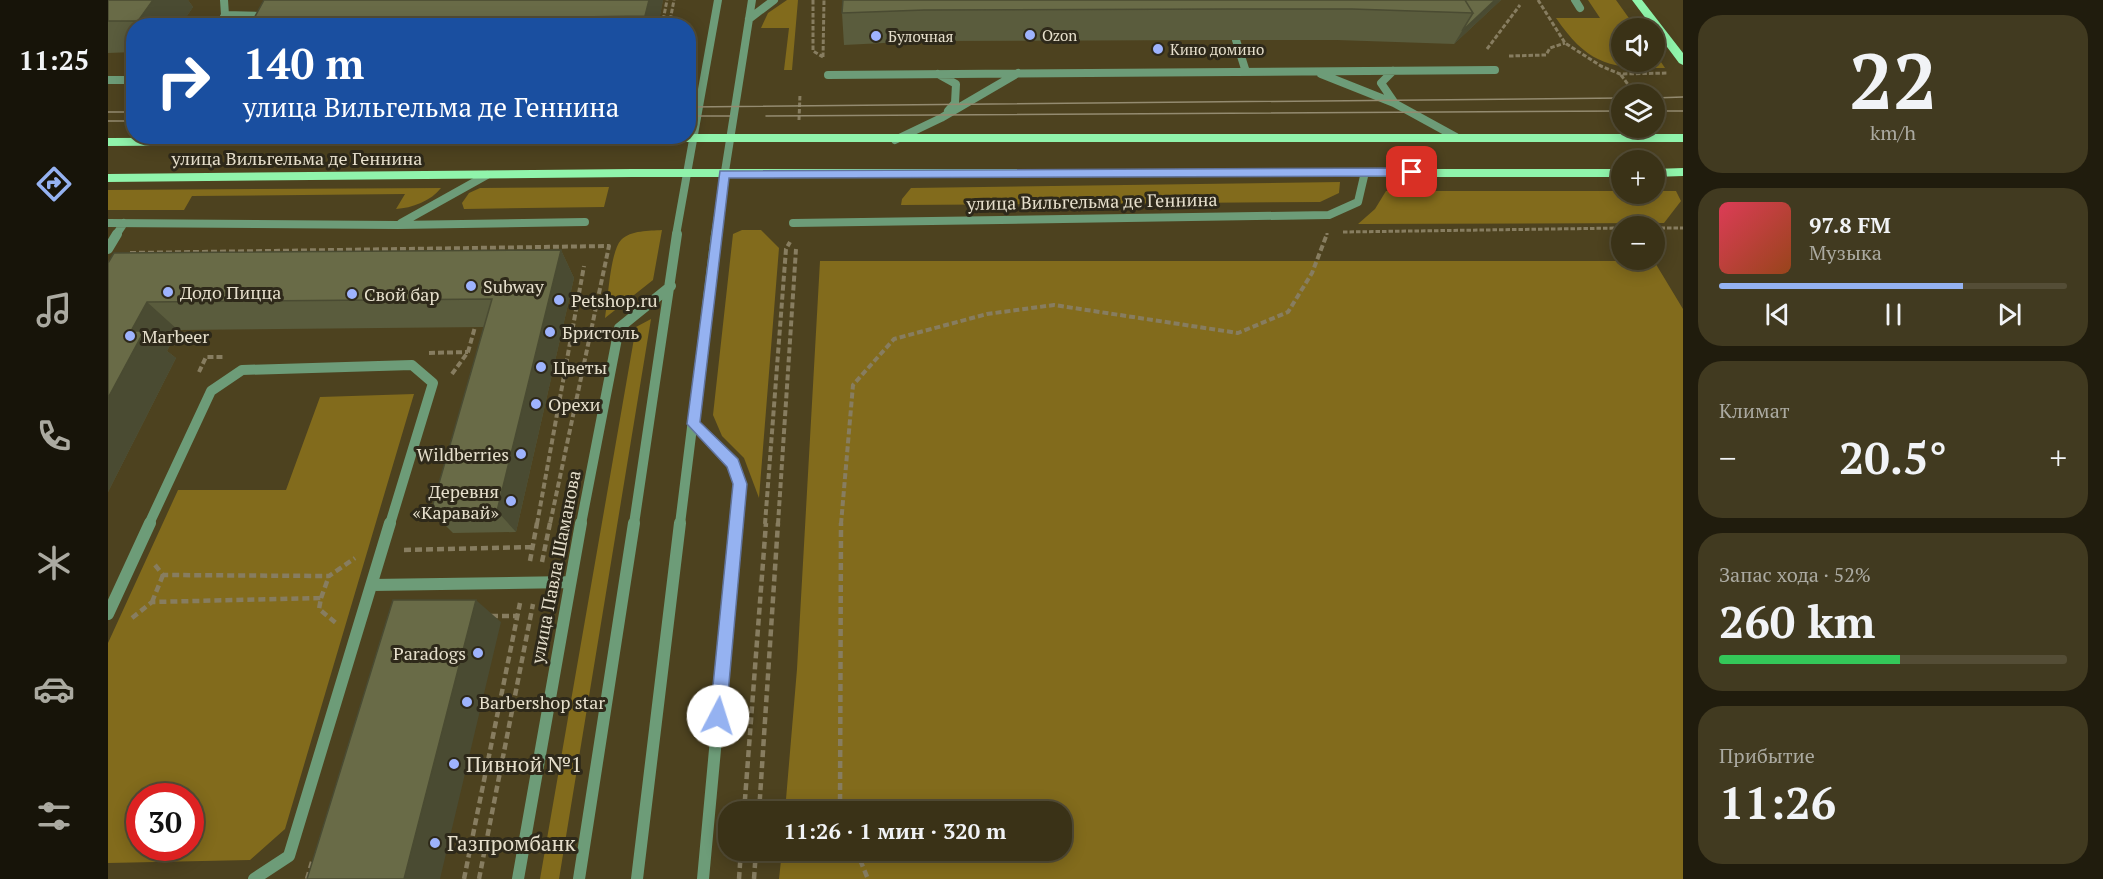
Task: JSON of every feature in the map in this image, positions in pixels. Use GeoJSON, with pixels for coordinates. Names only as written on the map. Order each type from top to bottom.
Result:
{"type":"FeatureCollection","features":[{"type":"Feature","properties":{"kind":"main road"},"geometry":{"type":"LineString","coordinates":[[1637,0],[1683,61]]}},
{"type":"Feature","properties":{"kind":"main road","name":"улица Вильгельма де Геннина"},"geometry":{"type":"LineString","coordinates":[[696,139],[1683,138]]}},
{"type":"Feature","properties":{"kind":"main road","name":"улица Вильгельма де Геннина"},"geometry":{"type":"LineString","coordinates":[[108,142],[126,142]]}},
{"type":"Feature","properties":{"kind":"main road"},"geometry":{"type":"LineString","coordinates":[[1665,173],[1683,172]]}},
{"type":"Feature","properties":{"kind":"main road","name":"улица Вильгельма де Геннина"},"geometry":{"type":"LineString","coordinates":[[108,178],[687,174],[1611,173]]}},
{"type":"Feature","properties":{"kind":"street"},"geometry":{"type":"LineString","coordinates":[[223,18],[224,0]]}},
{"type":"Feature","properties":{"kind":"street"},"geometry":{"type":"LineString","coordinates":[[225,15],[262,16],[279,0]]}},
{"type":"Feature","properties":{"kind":"street"},"geometry":{"type":"LineString","coordinates":[[696,127],[718,0]]}},
{"type":"Feature","properties":{"kind":"street"},"geometry":{"type":"LineString","coordinates":[[637,879],[724,174],[752,0]]}},
{"type":"Feature","properties":{"kind":"street"},"geometry":{"type":"LineString","coordinates":[[749,19],[774,0]]}},
{"type":"Feature","properties":{"kind":"street"},"geometry":{"type":"LineString","coordinates":[[1575,0],[1580,8]]}},
{"type":"Feature","properties":{"kind":"street"},"geometry":{"type":"LineString","coordinates":[[1236,40],[1246,72]]}},
{"type":"Feature","properties":{"kind":"street","name":"улица Вильгельма де Геннина"},"geometry":{"type":"LineString","coordinates":[[828,75],[1495,70]]}},
{"type":"Feature","properties":{"kind":"street","name":"улица Вильгельма де Геннина"},"geometry":{"type":"LineString","coordinates":[[1313,71],[1394,103],[1456,137]]}},
{"type":"Feature","properties":{"kind":"street"},"geometry":{"type":"LineString","coordinates":[[1393,71],[1381,83],[1394,103]]}},
{"type":"Feature","properties":{"kind":"street","name":"улица Вильгельма де Геннина"},"geometry":{"type":"LineString","coordinates":[[895,140],[941,118],[1018,73]]}},
{"type":"Feature","properties":{"kind":"street"},"geometry":{"type":"LineString","coordinates":[[938,74],[956,84],[955,103],[941,118]]}},
{"type":"Feature","properties":{"kind":"street"},"geometry":{"type":"LineString","coordinates":[[108,80],[126,80]]}},
{"type":"Feature","properties":{"kind":"street"},"geometry":{"type":"LineString","coordinates":[[579,879],[671,286],[678,220],[693,144]]}},
{"type":"Feature","properties":{"kind":"street","name":"улица Вильгельма де Геннина"},"geometry":{"type":"LineString","coordinates":[[793,223],[1329,216],[1358,202],[1365,172]]}},
{"type":"Feature","properties":{"kind":"street","name":"улица Вильгельма де Геннина"},"geometry":{"type":"LineString","coordinates":[[398,225],[487,175]]}},
{"type":"Feature","properties":{"kind":"street","name":"улица Вильгельма де Геннина"},"geometry":{"type":"LineString","coordinates":[[108,223],[398,225],[585,222]]}},
{"type":"Feature","properties":{"kind":"street"},"geometry":{"type":"LineString","coordinates":[[108,249],[124,223]]}},
{"type":"Feature","properties":{"kind":"street","name":"улица Павла Шаманова"},"geometry":{"type":"LineString","coordinates":[[518,879],[570,582],[620,328],[671,286]]}},
{"type":"Feature","properties":{"kind":"street"},"geometry":{"type":"LineString","coordinates":[[108,614],[211,391],[242,370],[412,365],[433,383],[289,856],[254,879]]}},
{"type":"Feature","properties":{"kind":"street"},"geometry":{"type":"LineString","coordinates":[[693,424],[733,464],[740,484],[703,879]]}},
{"type":"Feature","properties":{"kind":"street"},"geometry":{"type":"LineString","coordinates":[[372,585],[570,582]]}},
{"type":"Feature","properties":{"kind":"path"},"geometry":{"type":"LineString","coordinates":[[664,18],[667,0]]}},
{"type":"Feature","properties":{"kind":"path"},"geometry":{"type":"LineString","coordinates":[[671,18],[674,0]]}},
{"type":"Feature","properties":{"kind":"path"},"geometry":{"type":"LineString","coordinates":[[813,0],[813,51],[823,57],[824,0]]}},
{"type":"Feature","properties":{"kind":"path"},"geometry":{"type":"LineString","coordinates":[[1539,0],[1565,43],[1601,66],[1620,74],[1668,73]]}},
{"type":"Feature","properties":{"kind":"path"},"geometry":{"type":"LineString","coordinates":[[1486,50],[1520,5]]}},
{"type":"Feature","properties":{"kind":"path"},"geometry":{"type":"LineString","coordinates":[[1550,48],[1565,43]]}},
{"type":"Feature","properties":{"kind":"path"},"geometry":{"type":"LineString","coordinates":[[1620,74],[1628,84]]}},
{"type":"Feature","properties":{"kind":"path"},"geometry":{"type":"LineString","coordinates":[[1315,233],[1611,228]]}},
{"type":"Feature","properties":{"kind":"path"},"geometry":{"type":"LineString","coordinates":[[1665,228],[1683,228]]}},
{"type":"Feature","properties":{"kind":"path"},"geometry":{"type":"LineString","coordinates":[[840,801],[841,503],[853,385],[894,339],[987,314],[1054,305],[1238,333],[1288,312],[1312,273],[1326,241],[1327,232]]}},
{"type":"Feature","properties":{"kind":"path"},"geometry":{"type":"LineString","coordinates":[[745,801],[786,249],[791,240]]}},
{"type":"Feature","properties":{"kind":"path"},"geometry":{"type":"LineString","coordinates":[[120,253],[609,246]]}},
{"type":"Feature","properties":{"kind":"path"},"geometry":{"type":"LineString","coordinates":[[760,801],[796,249]]}},
{"type":"Feature","properties":{"kind":"path"},"geometry":{"type":"LineString","coordinates":[[421,353],[468,352]]}},
{"type":"Feature","properties":{"kind":"path"},"geometry":{"type":"LineString","coordinates":[[196,378],[206,357],[230,357]]}},
{"type":"Feature","properties":{"kind":"path"},"geometry":{"type":"LineString","coordinates":[[361,621],[336,623],[319,609],[329,576],[344,564],[361,555],[382,552],[532,547]]}},
{"type":"Feature","properties":{"kind":"path"},"geometry":{"type":"LineString","coordinates":[[133,561],[151,561],[163,575],[329,576]]}},
{"type":"Feature","properties":{"kind":"path"},"geometry":{"type":"LineString","coordinates":[[126,622],[152,602],[163,575]]}},
{"type":"Feature","properties":{"kind":"path"},"geometry":{"type":"LineString","coordinates":[[152,602],[321,598]]}},
{"type":"Feature","properties":{"kind":"path"},"geometry":{"type":"LineString","coordinates":[[484,616],[517,616]]}},
{"type":"Feature","properties":{"kind":"path"},"geometry":{"type":"LineString","coordinates":[[739,879],[740,861]]}},
{"type":"Feature","properties":{"kind":"path"},"geometry":{"type":"LineString","coordinates":[[754,879],[755,861]]}},
{"type":"Feature","properties":{"kind":"path"},"geometry":{"type":"LineString","coordinates":[[861,861],[868,879]]}},
{"type":"Feature","properties":{"kind":"shaded area"},"geometry":{"type":"Polygon","coordinates":[[[787,0],[798,0],[792,70],[784,70],[789,28],[761,28],[768,13],[787,0]]]}},
{"type":"Feature","properties":{"kind":"shaded area"},"geometry":{"type":"Polygon","coordinates":[[[1588,0],[1616,0],[1629,18],[1611,18],[1611,64],[1590,55],[1579,46],[1556,18],[1600,18],[1588,0]]]}},
{"type":"Feature","properties":{"kind":"shaded area"},"geometry":{"type":"Polygon","coordinates":[[[1340,182],[1339,193],[1320,202],[901,205],[902,199],[911,188],[1340,182]]]}},
{"type":"Feature","properties":{"kind":"shaded area"},"geometry":{"type":"Polygon","coordinates":[[[609,187],[604,207],[464,209],[462,203],[469,193],[480,188],[609,187]]]}},
{"type":"Feature","properties":{"kind":"shaded area"},"geometry":{"type":"Polygon","coordinates":[[[441,188],[421,203],[396,209],[405,194],[192,196],[184,210],[108,210],[108,190],[441,188]]]}},
{"type":"Feature","properties":{"kind":"shaded area"},"geometry":{"type":"Polygon","coordinates":[[[1386,191],[1611,191],[1611,204],[1665,204],[1665,191],[1676,191],[1681,201],[1665,222],[1665,216],[1611,216],[1611,223],[1358,224],[1375,209],[1386,191]]]}},
{"type":"Feature","properties":{"kind":"shaded area"},"geometry":{"type":"Polygon","coordinates":[[[662,230],[653,280],[605,318],[612,265],[617,246],[625,237],[635,233],[662,230]]]}},
{"type":"Feature","properties":{"kind":"shaded area"},"geometry":{"type":"Polygon","coordinates":[[[742,230],[761,230],[779,248],[759,498],[744,458],[722,436],[713,415],[733,234],[742,230]]]}},
{"type":"Feature","properties":{"kind":"shaded area"},"geometry":{"type":"Polygon","coordinates":[[[820,261],[1611,261],[1611,270],[1659,270],[1683,309],[1683,879],[779,879],[781,861],[1072,861],[1072,801],[786,801],[797,669],[820,261]]]}},
{"type":"Feature","properties":{"kind":"shaded area"},"geometry":{"type":"Polygon","coordinates":[[[651,319],[559,879],[540,879],[636,327],[651,319]]]}},
{"type":"Feature","properties":{"kind":"shaded area"},"geometry":{"type":"Polygon","coordinates":[[[414,394],[285,829],[250,860],[204,861],[204,783],[126,783],[126,861],[203,861],[108,863],[108,643],[178,490],[286,490],[320,397],[414,394]]]}},
{"type":"Feature","properties":{"kind":"building"},"geometry":{"type":"Polygon","coordinates":[[[108,0],[153,0],[140,18],[108,21],[108,0]]]}},
{"type":"Feature","properties":{"kind":"building"},"geometry":{"type":"Polygon","coordinates":[[[264,0],[649,0],[645,16],[254,18],[264,0]]]}},
{"type":"Feature","properties":{"kind":"building"},"geometry":{"type":"Polygon","coordinates":[[[843,0],[1465,0],[1473,13],[1352,9],[1227,9],[924,10],[842,13],[843,0]]]}},
{"type":"Feature","properties":{"kind":"building"},"geometry":{"type":"Polygon","coordinates":[[[1465,0],[1495,0],[1462,31],[1473,13],[1465,0]]]}},
{"type":"Feature","properties":{"kind":"building"},"geometry":{"type":"Polygon","coordinates":[[[561,250],[497,511],[431,511],[492,299],[147,302],[131,331],[144,331],[108,398],[108,263],[114,253],[561,250]]]}},
{"type":"Feature","properties":{"kind":"building"},"geometry":{"type":"Polygon","coordinates":[[[393,600],[476,600],[404,879],[307,879],[393,600]]]}},
{"type":"Feature","properties":{"kind":"tram line"},"geometry":{"type":"LineString","coordinates":[[1665,98],[1683,97]]}},
{"type":"Feature","properties":{"kind":"tram line"},"geometry":{"type":"LineString","coordinates":[[696,107],[1611,98]]}},
{"type":"Feature","properties":{"kind":"tram line"},"geometry":{"type":"LineString","coordinates":[[766,116],[1611,111]]}},
{"type":"Feature","properties":{"kind":"tram line"},"geometry":{"type":"LineString","coordinates":[[1665,111],[1683,111]]}},
{"type":"Feature","properties":{"kind":"tram line"},"geometry":{"type":"LineString","coordinates":[[108,112],[126,112]]}},
{"type":"Feature","properties":{"kind":"tram line"},"geometry":{"type":"LineString","coordinates":[[696,116],[730,116]]}},
{"type":"Feature","properties":{"kind":"tram line"},"geometry":{"type":"LineString","coordinates":[[108,121],[126,121]]}},
{"type":"Feature","properties":{"kind":"place","name":"Ozon"},"geometry":{"type":"Point","coordinates":[1030,35]}},
{"type":"Feature","properties":{"kind":"place","name":"Булочная"},"geometry":{"type":"Point","coordinates":[876,36]}},
{"type":"Feature","properties":{"kind":"place","name":"Кино домино"},"geometry":{"type":"Point","coordinates":[1158,49]}},
{"type":"Feature","properties":{"kind":"place","name":"Subway"},"geometry":{"type":"Point","coordinates":[471,286]}},
{"type":"Feature","properties":{"kind":"place","name":"Додо Пицца"},"geometry":{"type":"Point","coordinates":[168,292]}},
{"type":"Feature","properties":{"kind":"place","name":"Свой бар"},"geometry":{"type":"Point","coordinates":[352,294]}},
{"type":"Feature","properties":{"kind":"place","name":"Petshop.ru"},"geometry":{"type":"Point","coordinates":[559,300]}},
{"type":"Feature","properties":{"kind":"place","name":"Бристоль"},"geometry":{"type":"Point","coordinates":[550,332]}},
{"type":"Feature","properties":{"kind":"place","name":"Магbeer"},"geometry":{"type":"Point","coordinates":[130,336]}},
{"type":"Feature","properties":{"kind":"place","name":"Цветы"},"geometry":{"type":"Point","coordinates":[541,367]}},
{"type":"Feature","properties":{"kind":"place","name":"Орехи"},"geometry":{"type":"Point","coordinates":[536,404]}},
{"type":"Feature","properties":{"kind":"place","name":"Wildberries"},"geometry":{"type":"Point","coordinates":[521,454]}},
{"type":"Feature","properties":{"kind":"place","name":"Деревня «Каравай»"},"geometry":{"type":"Point","coordinates":[511,501]}},
{"type":"Feature","properties":{"kind":"place","name":"Paradogs"},"geometry":{"type":"Point","coordinates":[478,653]}},
{"type":"Feature","properties":{"kind":"place","name":"Barbershop star"},"geometry":{"type":"Point","coordinates":[467,702]}},
{"type":"Feature","properties":{"kind":"place","name":"Пивной №1"},"geometry":{"type":"Point","coordinates":[454,764]}},
{"type":"Feature","properties":{"kind":"place","name":"Газпромбанк"},"geometry":{"type":"Point","coordinates":[435,843]}},
{"type":"Feature","properties":{"kind":"route"},"geometry":{"type":"LineString","coordinates":[[718,716],[740,484],[733,464],[693,424],[724,174],[1412,172]]}}]}
